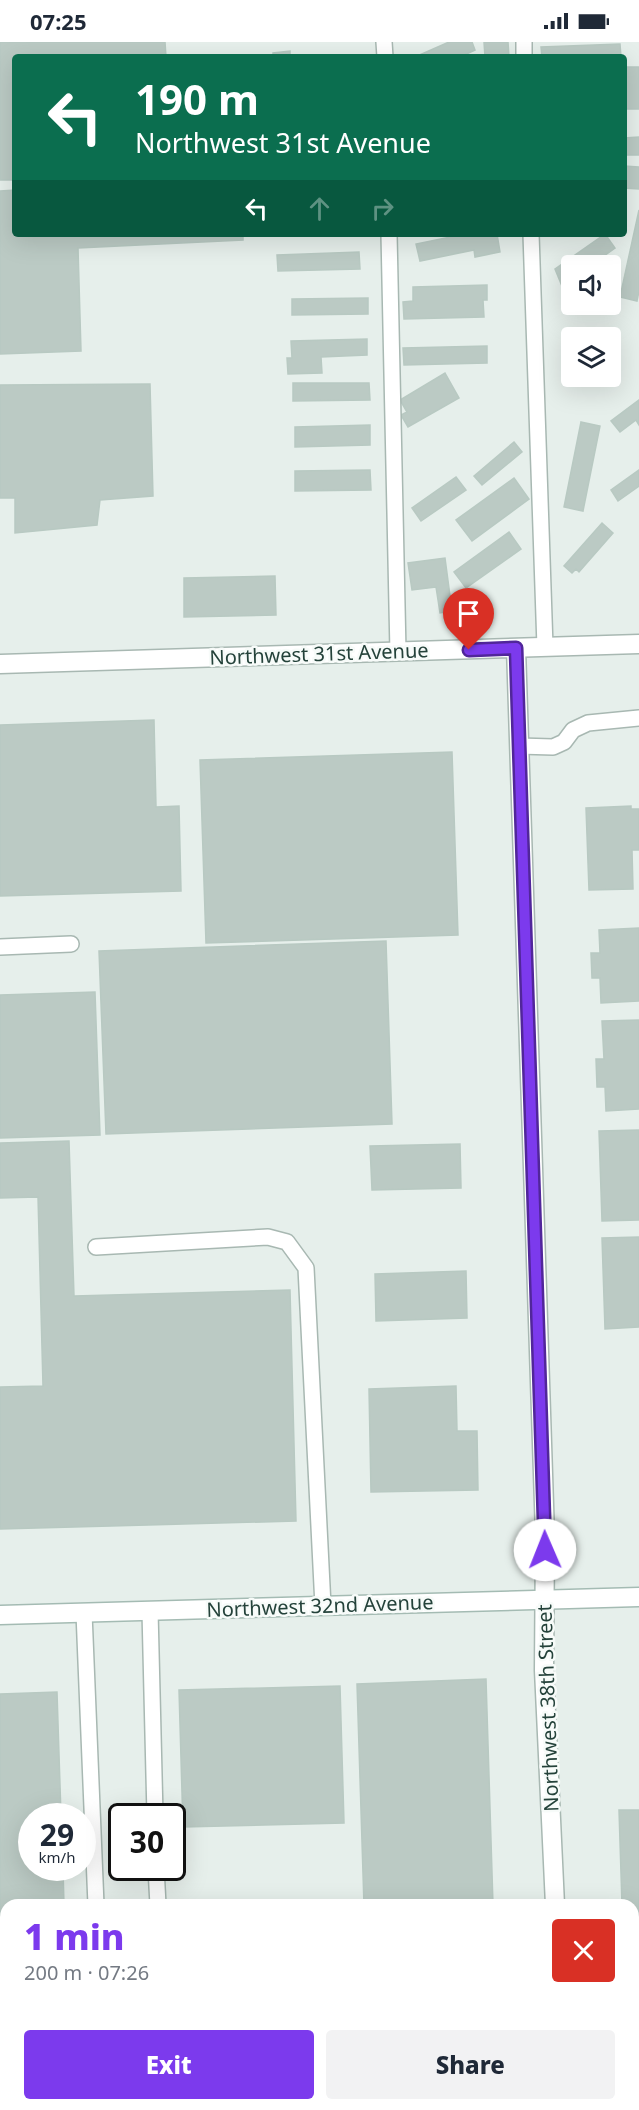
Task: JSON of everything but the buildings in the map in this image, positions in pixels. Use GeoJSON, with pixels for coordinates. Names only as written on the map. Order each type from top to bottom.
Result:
{"type":"FeatureCollection","features":[{"type":"Feature","properties":{"kind":"street","name":"Northwest 31st Avenue"},"geometry":{"type":"LineString","coordinates":[[0,664],[639,644]]}},
{"type":"Feature","properties":{"kind":"street","name":"Northwest 38th Street"},"geometry":{"type":"LineString","coordinates":[[516,648],[545,1535],[544,1670],[555,1899]]}},
{"type":"Feature","properties":{"kind":"street","name":"Northwest 32nd Avenue"},"geometry":{"type":"LineString","coordinates":[[0,1615],[639,1597]]}},
{"type":"Feature","properties":{"kind":"lane"},"geometry":{"type":"LineString","coordinates":[[388,237],[398,652]]}},
{"type":"Feature","properties":{"kind":"lane"},"geometry":{"type":"LineString","coordinates":[[531,237],[545,647]]}},
{"type":"Feature","properties":{"kind":"lane"},"geometry":{"type":"LineString","coordinates":[[519,746],[553,747],[564,742],[573,730],[588,723],[639,718]]}},
{"type":"Feature","properties":{"kind":"lane"},"geometry":{"type":"LineString","coordinates":[[0,947],[71,944]]}},
{"type":"Feature","properties":{"kind":"lane"},"geometry":{"type":"LineString","coordinates":[[96,1247],[268,1237],[287,1242],[306,1268],[323,1606]]}},
{"type":"Feature","properties":{"kind":"lane"},"geometry":{"type":"LineString","coordinates":[[150,1611],[155,1803]]}},
{"type":"Feature","properties":{"kind":"lane"},"geometry":{"type":"LineString","coordinates":[[84,1613],[96,1899]]}},
{"type":"Feature","properties":{"kind":"lane"},"geometry":{"type":"LineString","coordinates":[[157,1881],[158,1899]]}},
{"type":"Feature","properties":{"kind":"route"},"geometry":{"type":"LineString","coordinates":[[469,650],[516,648],[545,1550]]}}]}
